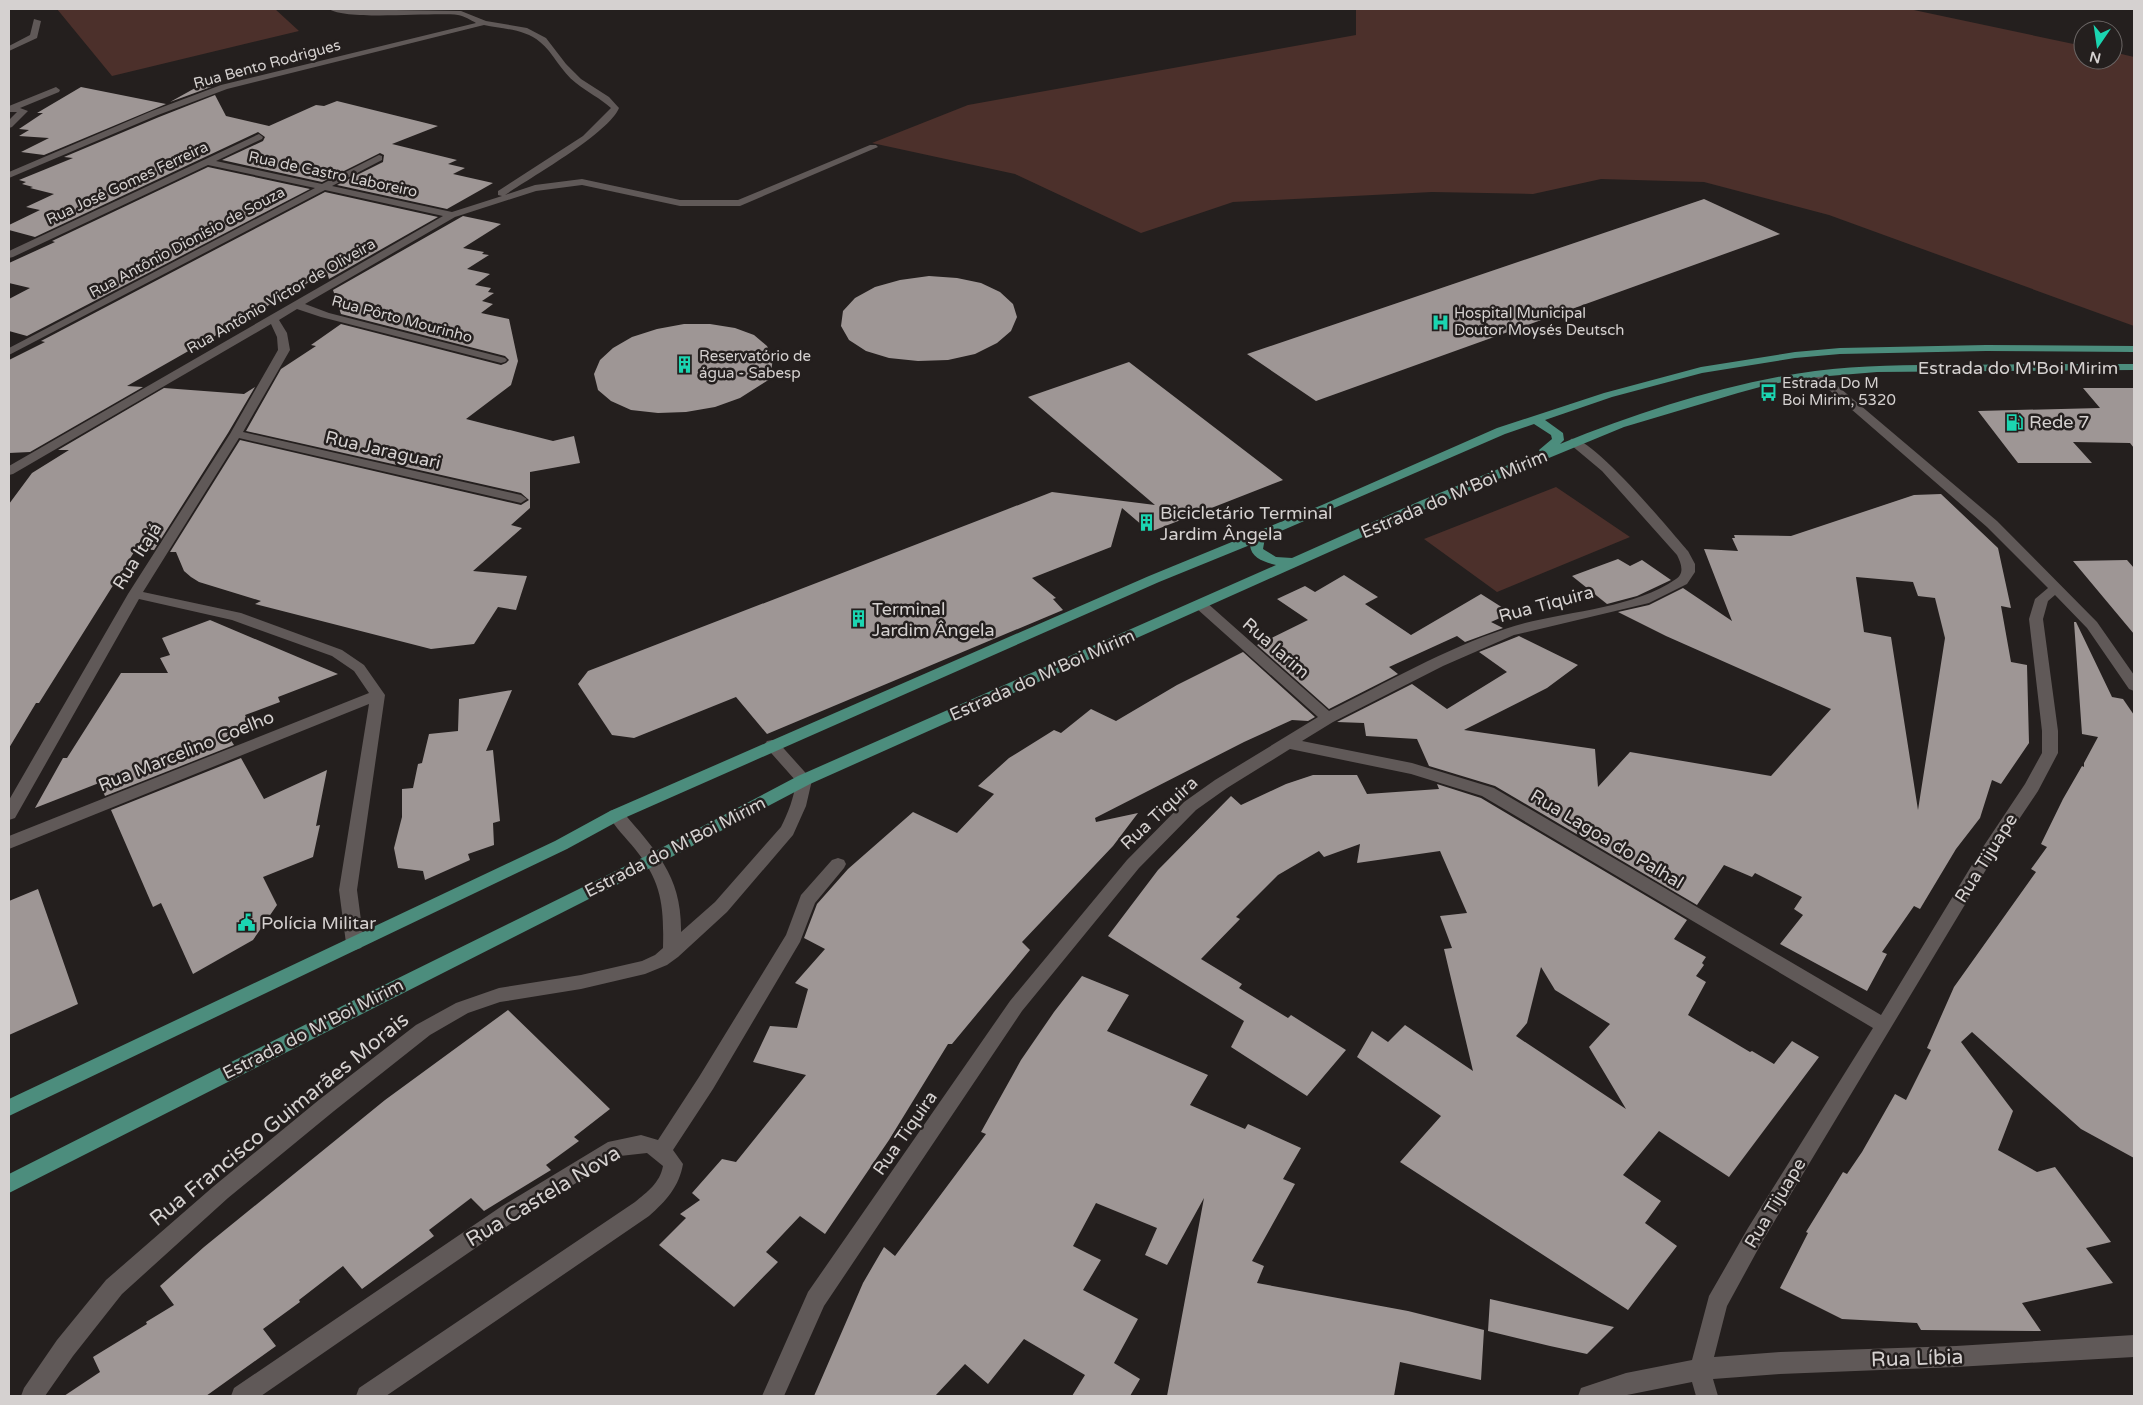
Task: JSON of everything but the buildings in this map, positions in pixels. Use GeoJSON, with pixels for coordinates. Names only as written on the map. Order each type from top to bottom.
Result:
{"type":"FeatureCollection","features":[{"type":"Feature","properties":{"kind":"main road","name":"Estrada do M'Boi Mirim"},"geometry":{"type":"LineString","coordinates":[[9,1108],[561,845],[616,815],[1154,579],[1260,536],[1501,431],[1608,395],[1701,370],[1795,355],[1891,349],[2134,349]]}},
{"type":"Feature","properties":{"kind":"main road","name":"Estrada do M'Boi Mirim"},"geometry":{"type":"LineString","coordinates":[[9,1184],[386,992],[652,860],[804,780],[1425,504],[1620,424],[1672,407],[1770,381],[1817,374],[1887,369],[2134,367]]}},
{"type":"Feature","properties":{"kind":"main road"},"geometry":{"type":"LineString","coordinates":[[1525,463],[1558,440],[1557,433],[1554,430],[1536,420]]}},
{"type":"Feature","properties":{"kind":"main road"},"geometry":{"type":"LineString","coordinates":[[1260,536],[1256,542],[1256,548],[1268,559],[1284,563],[1299,560]]}},
{"type":"Feature","properties":{"kind":"street"},"geometry":{"type":"LineString","coordinates":[[333,9],[357,12],[461,13],[484,23],[524,30],[543,40],[563,66],[578,81],[606,99],[615,108],[608,118],[586,138],[483,205]]}},
{"type":"Feature","properties":{"kind":"street"},"geometry":{"type":"LineString","coordinates":[[9,49],[34,36],[38,21]]}},
{"type":"Feature","properties":{"kind":"street","name":"Rua Bento Rodrigues"},"geometry":{"type":"LineString","coordinates":[[9,175],[155,113],[224,87],[484,23]]}},
{"type":"Feature","properties":{"kind":"street"},"geometry":{"type":"LineString","coordinates":[[9,109],[56,90]]}},
{"type":"Feature","properties":{"kind":"street"},"geometry":{"type":"LineString","coordinates":[[9,109],[24,111],[9,125]]}},
{"type":"Feature","properties":{"kind":"street","name":"Rua José Gomes Ferreira"},"geometry":{"type":"LineString","coordinates":[[9,255],[259,137]]}},
{"type":"Feature","properties":{"kind":"street","name":"Rua Antônio Victor de Oliveira"},"geometry":{"type":"LineString","coordinates":[[9,471],[452,215],[535,188],[582,182],[680,203],[740,203],[873,147]]}},
{"type":"Feature","properties":{"kind":"street","name":"Rua Antônio Dionísio de Souza"},"geometry":{"type":"LineString","coordinates":[[9,352],[379,158]]}},
{"type":"Feature","properties":{"kind":"street","name":"Rua de Castro Laboreiro"},"geometry":{"type":"LineString","coordinates":[[208,162],[452,215]]}},
{"type":"Feature","properties":{"kind":"street","name":"Rua Pôrto Mourinho"},"geometry":{"type":"LineString","coordinates":[[296,305],[325,315],[500,360]]}},
{"type":"Feature","properties":{"kind":"street","name":"Rua Itajá"},"geometry":{"type":"LineString","coordinates":[[9,814],[135,594],[236,434],[284,350],[284,337],[281,328],[272,319]]}},
{"type":"Feature","properties":{"kind":"street"},"geometry":{"type":"LineString","coordinates":[[1817,374],[1992,524],[2092,625],[2134,686]]}},
{"type":"Feature","properties":{"kind":"street","name":"Rua Jaraguari"},"geometry":{"type":"LineString","coordinates":[[236,434],[521,499]]}},
{"type":"Feature","properties":{"kind":"street","name":"Rua Tiquira"},"geometry":{"type":"LineString","coordinates":[[773,1396],[816,1299],[1016,1006],[1132,864],[1190,806],[1220,784],[1328,718],[1438,663],[1510,632],[1644,600],[1682,581],[1688,572],[1688,564],[1683,554],[1606,468],[1575,442]]}},
{"type":"Feature","properties":{"kind":"street","name":"Rua Tijuape"},"geometry":{"type":"LineString","coordinates":[[1707,1396],[1700,1370],[1717,1303],[1755,1235],[1987,854],[2032,787],[2050,753],[2050,731],[2036,619],[2042,600],[2056,588]]}},
{"type":"Feature","properties":{"kind":"street"},"geometry":{"type":"LineString","coordinates":[[135,594],[236,616],[337,653],[359,668],[378,695],[348,890],[355,943]]}},
{"type":"Feature","properties":{"kind":"street","name":"Rua Iarim"},"geometry":{"type":"LineString","coordinates":[[1201,605],[1246,648],[1328,718]]}},
{"type":"Feature","properties":{"kind":"street","name":"Rua Marcelino Coelho"},"geometry":{"type":"LineString","coordinates":[[9,843],[378,695]]}},
{"type":"Feature","properties":{"kind":"street","name":"Rua Lagoa do Palhal"},"geometry":{"type":"LineString","coordinates":[[1287,743],[1412,769],[1488,792],[1884,1026]]}},
{"type":"Feature","properties":{"kind":"street"},"geometry":{"type":"LineString","coordinates":[[772,745],[804,780]]}},
{"type":"Feature","properties":{"kind":"street","name":"Rua Francisco Guimarães Morais"},"geometry":{"type":"LineString","coordinates":[[32,1396],[65,1348],[114,1288],[236,1180],[327,1105],[423,1030],[462,1008],[499,995],[581,982],[645,967],[672,952],[720,908],[787,831],[801,801],[804,780]]}},
{"type":"Feature","properties":{"kind":"street"},"geometry":{"type":"LineString","coordinates":[[616,815],[652,860],[664,879],[672,909],[672,952]]}},
{"type":"Feature","properties":{"kind":"street"},"geometry":{"type":"LineString","coordinates":[[367,1396],[642,1209],[660,1193],[672,1177],[673,1164],[662,1151],[706,1083],[794,937],[807,900],[838,864]]}},
{"type":"Feature","properties":{"kind":"street","name":"Rua Castela Nova"},"geometry":{"type":"LineString","coordinates":[[242,1396],[509,1212],[615,1148],[634,1143],[649,1144],[662,1151]]}},
{"type":"Feature","properties":{"kind":"street","name":"Rua Líbia"},"geometry":{"type":"LineString","coordinates":[[1589,1396],[1618,1385],[1700,1370],[1772,1363],[1971,1357],[2134,1346]]}},
{"type":"Feature","properties":{"kind":"shaded area"},"geometry":{"type":"Polygon","coordinates":[[[57,9],[275,9],[299,31],[112,76],[57,9]]]}},
{"type":"Feature","properties":{"kind":"shaded area"},"geometry":{"type":"Polygon","coordinates":[[[1356,9],[1909,9],[2073,44],[2073,70],[2123,70],[2123,54],[2134,57],[2134,326],[1829,215],[1704,182],[1601,179],[1533,194],[1432,192],[1233,202],[1141,233],[1015,174],[872,143],[968,105],[1356,35],[1356,9]]]}},
{"type":"Feature","properties":{"kind":"shaded area"},"geometry":{"type":"Polygon","coordinates":[[[1556,487],[1630,537],[1497,592],[1424,539],[1556,487]]]}},
{"type":"Feature","properties":{"kind":"place","name":"Hospital Municipal Doutor Moysés Deutsch"},"geometry":{"type":"Point","coordinates":[1440,322]}},
{"type":"Feature","properties":{"kind":"place","name":"Reservatório de água - Sabesp"},"geometry":{"type":"Point","coordinates":[685,365]}},
{"type":"Feature","properties":{"kind":"place","name":"Estrada Do M Boi Mirim, 5320"},"geometry":{"type":"Point","coordinates":[1768,392]}},
{"type":"Feature","properties":{"kind":"place","name":"Rede 7"},"geometry":{"type":"Point","coordinates":[2015,422]}},
{"type":"Feature","properties":{"kind":"place","name":"Bicicletário Terminal Jardim Ângela"},"geometry":{"type":"Point","coordinates":[1146,523]}},
{"type":"Feature","properties":{"kind":"place","name":"Terminal Jardim Ângela"},"geometry":{"type":"Point","coordinates":[858,619]}},
{"type":"Feature","properties":{"kind":"place","name":"Polícia Militar"},"geometry":{"type":"Point","coordinates":[247,923]}}]}
